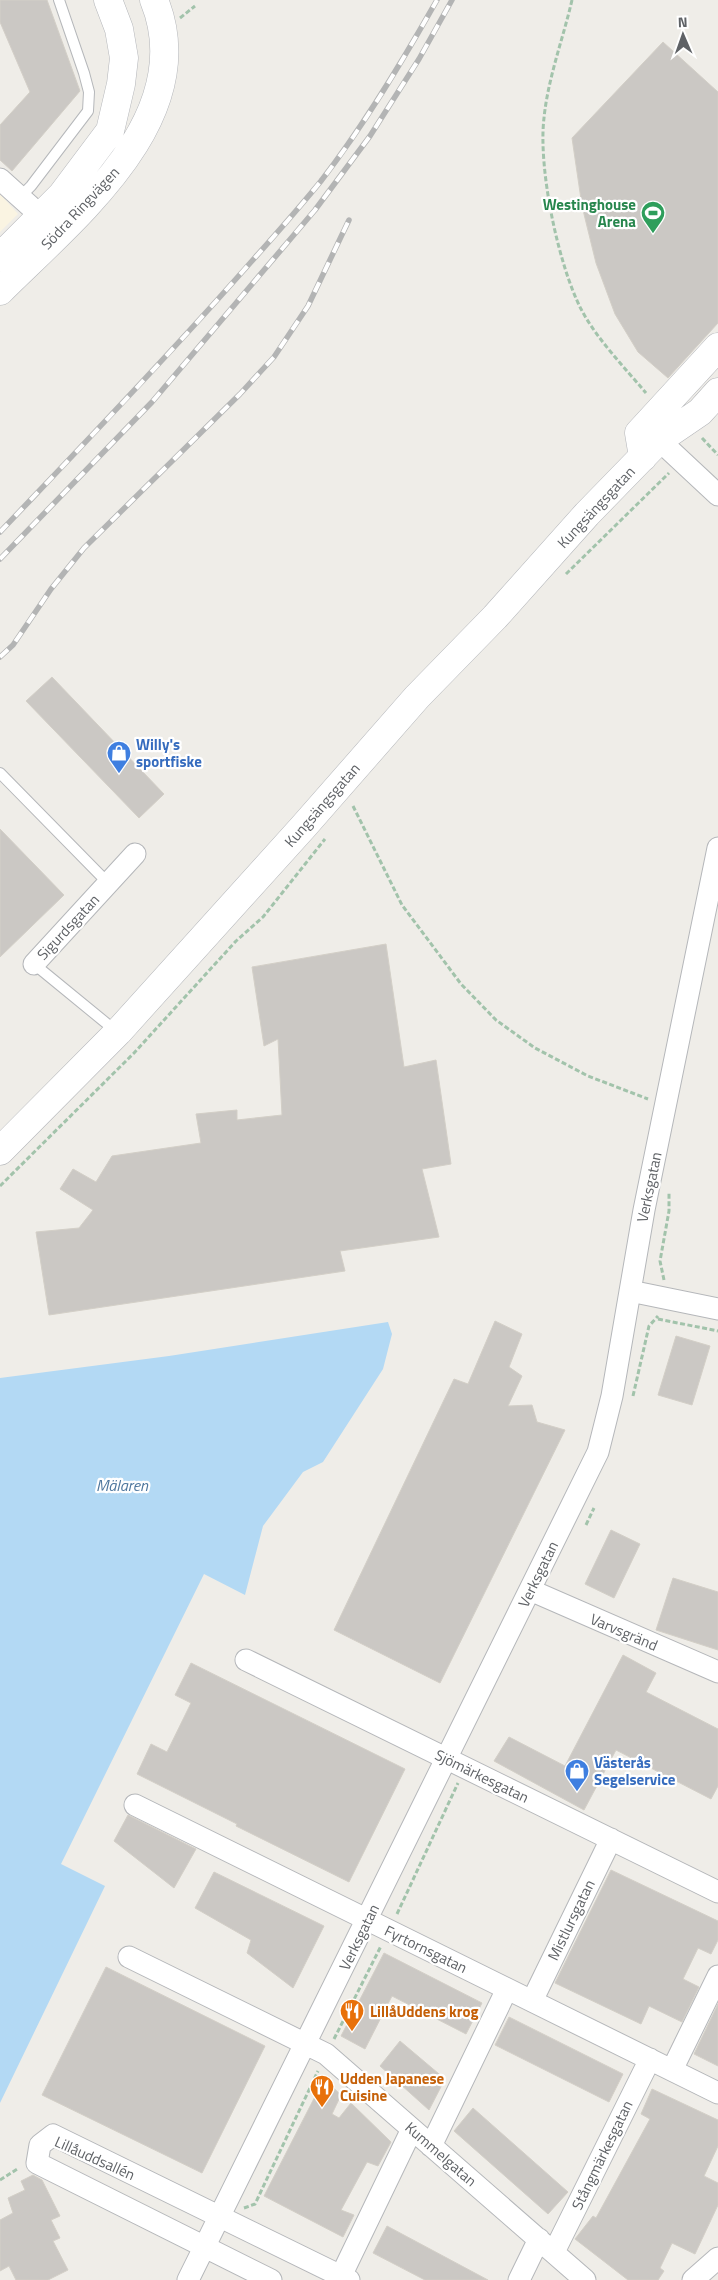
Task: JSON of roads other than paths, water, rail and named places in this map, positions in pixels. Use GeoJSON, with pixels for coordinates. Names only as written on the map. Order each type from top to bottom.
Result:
{"type":"FeatureCollection","features":[{"type":"Feature","properties":{"kind":"main road","name":"Södra Ringvägen"},"geometry":{"type":"LineString","coordinates":[[0,257],[67,188],[110,132],[120,92],[124,58],[120,29],[108,0]]}},
{"type":"Feature","properties":{"kind":"main road"},"geometry":{"type":"LineString","coordinates":[[117,0],[125,6],[141,66],[149,75],[162,82]]}},
{"type":"Feature","properties":{"kind":"main road","name":"Södra Ringvägen"},"geometry":{"type":"LineString","coordinates":[[0,291],[106,184],[128,155],[152,110],[162,82],[166,45],[162,18],[154,0]]}},
{"type":"Feature","properties":{"kind":"main road","name":"Kungsängsgatan"},"geometry":{"type":"LineString","coordinates":[[651,449],[639,434],[718,347]]}},
{"type":"Feature","properties":{"kind":"main road","name":"Kungsängsgatan"},"geometry":{"type":"LineString","coordinates":[[651,449],[670,420],[718,364]]}},
{"type":"Feature","properties":{"kind":"main road","name":"Kungsängsgatan"},"geometry":{"type":"LineString","coordinates":[[0,1151],[118,1032],[304,826],[416,697],[495,617],[587,514],[651,449],[700,412],[718,392]]}},
{"type":"Feature","properties":{"kind":"street"},"geometry":{"type":"LineString","coordinates":[[0,179],[41,216]]}},
{"type":"Feature","properties":{"kind":"street"},"geometry":{"type":"LineString","coordinates":[[651,449],[718,495]]}},
{"type":"Feature","properties":{"kind":"street","name":"Verksgatan"},"geometry":{"type":"LineString","coordinates":[[188,2280],[368,1920],[456,1764],[530,1590],[598,1452],[612,1396],[644,1210],[718,848]]}},
{"type":"Feature","properties":{"kind":"street","name":"Sigurdsgatan"},"geometry":{"type":"LineString","coordinates":[[34,964],[135,854]]}},
{"type":"Feature","properties":{"kind":"street"},"geometry":{"type":"LineString","coordinates":[[630,1291],[718,1309]]}},
{"type":"Feature","properties":{"kind":"street","name":"Varvsgränd"},"geometry":{"type":"LineString","coordinates":[[530,1590],[718,1672]]}},
{"type":"Feature","properties":{"kind":"street","name":"Sjömärkesgatan"},"geometry":{"type":"LineString","coordinates":[[246,1660],[718,1892]]}},
{"type":"Feature","properties":{"kind":"street","name":"Fyrtornsgatan"},"geometry":{"type":"LineString","coordinates":[[135,1805],[718,2093]]}},
{"type":"Feature","properties":{"kind":"street","name":"Mistlursgatan"},"geometry":{"type":"LineString","coordinates":[[532,2000],[611,1839]]}},
{"type":"Feature","properties":{"kind":"street","name":"Kummelgatan"},"geometry":{"type":"LineString","coordinates":[[129,1957],[326,2054],[585,2280]]}},
{"type":"Feature","properties":{"kind":"street"},"geometry":{"type":"LineString","coordinates":[[672,2070],[718,1976]]}},
{"type":"Feature","properties":{"kind":"street"},"geometry":{"type":"LineString","coordinates":[[431,2146],[507,1989]]}},
{"type":"Feature","properties":{"kind":"street","name":"Stångmärkesgatan"},"geometry":{"type":"LineString","coordinates":[[547,2246],[650,2059]]}},
{"type":"Feature","properties":{"kind":"street"},"geometry":{"type":"LineString","coordinates":[[345,2278],[412,2129]]}},
{"type":"Feature","properties":{"kind":"street","name":"Lillåuddsallén"},"geometry":{"type":"LineString","coordinates":[[271,2280],[37,2163],[40,2144],[53,2135],[345,2278]]}},
{"type":"Feature","properties":{"kind":"street"},"geometry":{"type":"LineString","coordinates":[[519,2280],[547,2246]]}},
{"type":"Feature","properties":{"kind":"street"},"geometry":{"type":"LineString","coordinates":[[693,2280],[718,2258]]}},
{"type":"Feature","properties":{"kind":"lane"},"geometry":{"type":"LineString","coordinates":[[20,197],[31,186],[88,111],[89,92],[59,0]]}},
{"type":"Feature","properties":{"kind":"lane"},"geometry":{"type":"LineString","coordinates":[[0,774],[108,883]]}},
{"type":"Feature","properties":{"kind":"lane","name":"Sigurdsgatan"},"geometry":{"type":"LineString","coordinates":[[34,964],[118,1032]]}},
{"type":"Feature","properties":{"kind":"water","name":"Mälaren"},"geometry":{"type":"Polygon","coordinates":[[[388,1322],[392,1334],[383,1369],[323,1462],[303,1472],[263,1526],[245,1595],[204,1574],[61,1864],[105,1886],[0,2103],[0,1378],[169,1356],[388,1322]]]}},
{"type":"Feature","properties":{"kind":"railway"},"geometry":{"type":"LineString","coordinates":[[0,532],[199,320],[321,181],[353,137],[382,92],[437,0]]}},
{"type":"Feature","properties":{"kind":"railway"},"geometry":{"type":"LineString","coordinates":[[0,559],[152,402],[315,210],[370,136],[419,59],[452,0]]}},
{"type":"Feature","properties":{"kind":"railway"},"geometry":{"type":"LineString","coordinates":[[0,657],[13,645],[51,589],[84,548],[240,394],[274,357],[308,306],[349,220]]}},
{"type":"Feature","properties":{"kind":"place","name":"Westinghouse Arena"},"geometry":{"type":"Point","coordinates":[653,234]}},
{"type":"Feature","properties":{"kind":"place","name":"Willy's sportfiske"},"geometry":{"type":"Point","coordinates":[119,774]}},
{"type":"Feature","properties":{"kind":"place","name":"Västerås Segelservice"},"geometry":{"type":"Point","coordinates":[577,1792]}},
{"type":"Feature","properties":{"kind":"place","name":"LillåUddens krog"},"geometry":{"type":"Point","coordinates":[352,2032]}},
{"type":"Feature","properties":{"kind":"place","name":"Udden Japanese Cuisine"},"geometry":{"type":"Point","coordinates":[322,2108]}}]}
